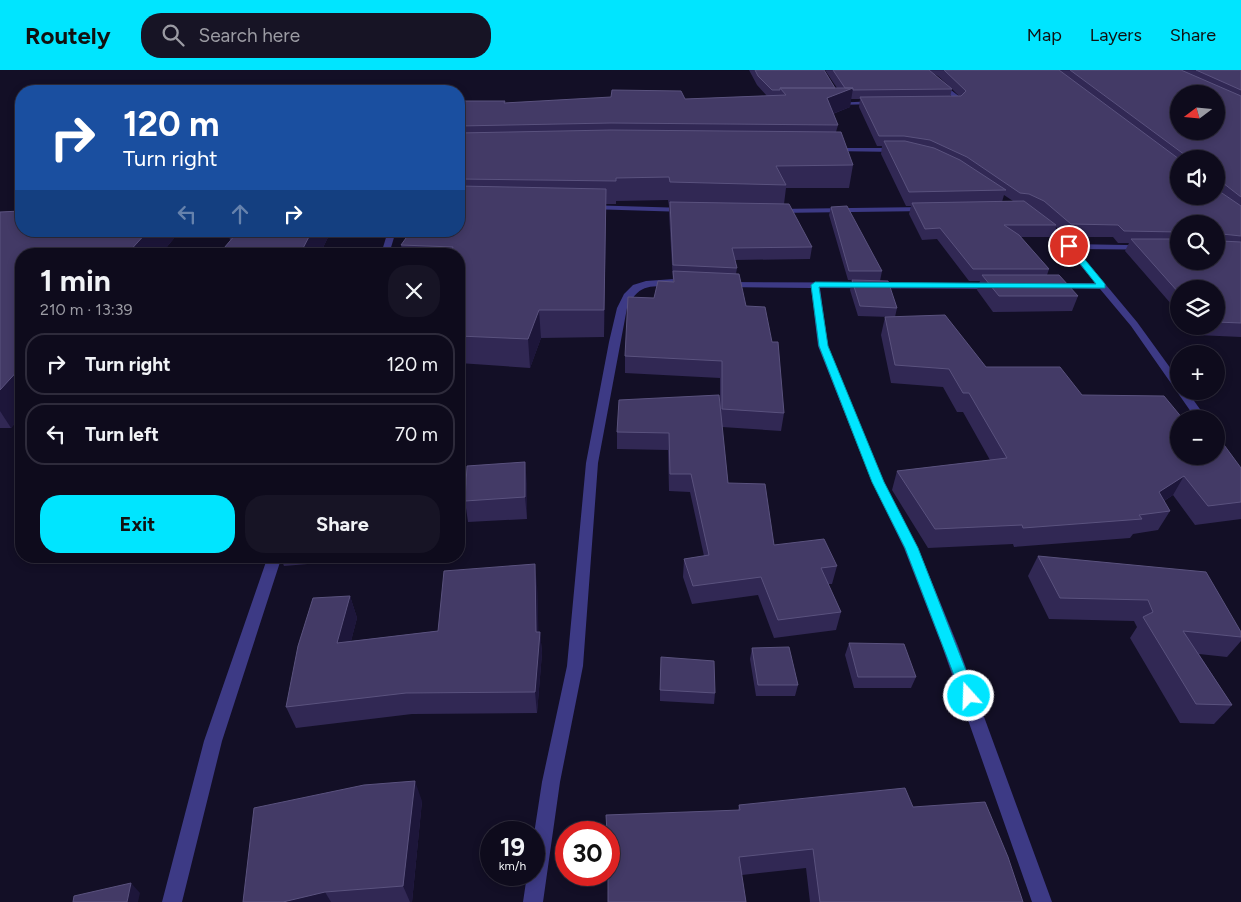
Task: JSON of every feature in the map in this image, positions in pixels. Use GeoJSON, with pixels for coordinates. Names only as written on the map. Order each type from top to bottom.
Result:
{"type":"FeatureCollection","features":[{"type":"Feature","properties":{"kind":"street"},"geometry":{"type":"LineString","coordinates":[[922,70],[943,85],[959,102],[940,103]]}},
{"type":"Feature","properties":{"kind":"street"},"geometry":{"type":"LineString","coordinates":[[837,95],[842,103]]}},
{"type":"Feature","properties":{"kind":"street"},"geometry":{"type":"LineString","coordinates":[[832,103],[884,103]]}},
{"type":"Feature","properties":{"kind":"street"},"geometry":{"type":"LineString","coordinates":[[825,150],[910,151]]}},
{"type":"Feature","properties":{"kind":"street"},"geometry":{"type":"LineString","coordinates":[[579,207],[695,210]]}},
{"type":"Feature","properties":{"kind":"street"},"geometry":{"type":"LineString","coordinates":[[767,211],[931,209]]}},
{"type":"Feature","properties":{"kind":"street"},"geometry":{"type":"LineString","coordinates":[[1037,216],[1069,246],[1134,324],[1170,375]]}},
{"type":"Feature","properties":{"kind":"street"},"geometry":{"type":"LineString","coordinates":[[1069,246],[1170,248]]}},
{"type":"Feature","properties":{"kind":"street"},"geometry":{"type":"LineString","coordinates":[[533,902],[551,782],[575,666],[592,463],[622,308],[629,294],[636,287],[646,284],[687,283]]}},
{"type":"Feature","properties":{"kind":"street"},"geometry":{"type":"LineString","coordinates":[[715,284],[1004,286]]}},
{"type":"Feature","properties":{"kind":"street"},"geometry":{"type":"LineString","coordinates":[[815,285],[823,346],[878,482],[911,548],[950,646],[1042,902]]}},
{"type":"Feature","properties":{"kind":"street"},"geometry":{"type":"LineString","coordinates":[[1043,286],[1102,286]]}},
{"type":"Feature","properties":{"kind":"street"},"geometry":{"type":"LineString","coordinates":[[172,902],[214,741],[273,563]]}},
{"type":"Feature","properties":{"kind":"building"},"geometry":{"type":"Polygon","coordinates":[[[755,70],[824,70],[835,88],[780,88],[780,90],[772,90],[758,76],[755,70]]]}},
{"type":"Feature","properties":{"kind":"building"},"geometry":{"type":"Polygon","coordinates":[[[833,70],[929,70],[952,89],[853,90],[853,88],[845,88],[833,70]]]}},
{"type":"Feature","properties":{"kind":"building"},"geometry":{"type":"Polygon","coordinates":[[[944,70],[1059,70],[1170,152],[1170,205],[1225,205],[1225,195],[1241,206],[1241,236],[1225,234],[1225,215],[1170,215],[1170,232],[1124,231],[1118,225],[1071,224],[1044,201],[1029,194],[1020,193],[967,157],[930,140],[904,136],[879,136],[860,97],[961,96],[966,91],[944,70]]]}},
{"type":"Feature","properties":{"kind":"building"},"geometry":{"type":"Polygon","coordinates":[[[1070,70],[1181,70],[1216,85],[1170,85],[1170,140],[1225,140],[1225,89],[1241,96],[1241,197],[1225,185],[1225,150],[1178,150],[1070,70]]]}},
{"type":"Feature","properties":{"kind":"building"},"geometry":{"type":"Polygon","coordinates":[[[1196,70],[1241,70],[1241,90],[1196,70]]]}},
{"type":"Feature","properties":{"kind":"building"},"geometry":{"type":"Polygon","coordinates":[[[780,88],[853,88],[827,98],[838,125],[611,123],[465,126],[465,101],[505,101],[504,103],[611,97],[612,90],[681,91],[685,99],[786,95],[780,88]]]}},
{"type":"Feature","properties":{"kind":"building"},"geometry":{"type":"Polygon","coordinates":[[[611,130],[841,132],[853,165],[776,166],[786,185],[670,182],[669,177],[616,178],[616,181],[465,179],[465,133],[611,130]]]}},
{"type":"Feature","properties":{"kind":"building"},"geometry":{"type":"Polygon","coordinates":[[[884,141],[905,141],[934,148],[960,160],[1006,190],[909,192],[884,141]]]}},
{"type":"Feature","properties":{"kind":"building"},"geometry":{"type":"Polygon","coordinates":[[[465,186],[606,189],[604,310],[539,310],[528,339],[465,336],[465,248],[401,245],[407,237],[465,237],[465,186]]]}},
{"type":"Feature","properties":{"kind":"building"},"geometry":{"type":"Polygon","coordinates":[[[1024,201],[1056,225],[1004,225],[1019,235],[1049,269],[973,269],[940,228],[925,229],[912,203],[1024,201]]]}},
{"type":"Feature","properties":{"kind":"building"},"geometry":{"type":"Polygon","coordinates":[[[670,202],[789,204],[812,247],[732,248],[737,268],[673,265],[670,202]]]}},
{"type":"Feature","properties":{"kind":"building"},"geometry":{"type":"Polygon","coordinates":[[[847,206],[882,271],[849,271],[831,207],[847,206]]]}},
{"type":"Feature","properties":{"kind":"building"},"geometry":{"type":"Polygon","coordinates":[[[15,211],[15,237],[143,237],[132,248],[15,248],[15,374],[0,390],[0,212],[15,211]]]}},
{"type":"Feature","properties":{"kind":"building"},"geometry":{"type":"Polygon","coordinates":[[[233,237],[309,237],[303,248],[224,248],[233,237]]]}},
{"type":"Feature","properties":{"kind":"building"},"geometry":{"type":"Polygon","coordinates":[[[1131,239],[1170,239],[1170,270],[1225,270],[1225,241],[1241,242],[1241,323],[1225,322],[1225,280],[1170,280],[1170,283],[1131,239]]]}},
{"type":"Feature","properties":{"kind":"building"},"geometry":{"type":"Polygon","coordinates":[[[673,271],[739,274],[746,306],[765,307],[772,342],[778,342],[784,413],[722,409],[722,361],[625,356],[628,297],[654,298],[658,281],[674,282],[673,271]]]}},
{"type":"Feature","properties":{"kind":"building"},"geometry":{"type":"Polygon","coordinates":[[[982,275],[1059,275],[1078,296],[999,296],[982,275]]]}},
{"type":"Feature","properties":{"kind":"building"},"geometry":{"type":"Polygon","coordinates":[[[852,280],[888,281],[897,308],[860,306],[852,280]]]}},
{"type":"Feature","properties":{"kind":"building"},"geometry":{"type":"Polygon","coordinates":[[[945,315],[986,367],[1060,367],[1082,395],[1164,396],[1176,410],[1170,410],[1170,465],[1225,465],[1225,446],[1241,468],[1241,502],[1208,506],[1184,476],[1159,492],[1170,511],[1139,515],[1142,519],[1023,528],[1022,525],[935,529],[897,471],[1007,458],[969,393],[963,393],[949,369],[895,365],[885,317],[945,315]]]}},
{"type":"Feature","properties":{"kind":"building"},"geometry":{"type":"Polygon","coordinates":[[[719,395],[728,483],[765,484],[774,545],[824,539],[837,566],[821,568],[841,612],[778,620],[761,577],[693,586],[684,559],[709,555],[691,474],[670,474],[669,433],[617,432],[619,400],[719,395]]]}},
{"type":"Feature","properties":{"kind":"building"},"geometry":{"type":"Polygon","coordinates":[[[525,462],[525,497],[465,501],[467,466],[525,462]]]}},
{"type":"Feature","properties":{"kind":"building"},"geometry":{"type":"Polygon","coordinates":[[[1038,556],[1206,572],[1241,632],[1241,637],[1183,631],[1232,705],[1196,704],[1143,617],[1153,612],[1148,600],[1060,598],[1038,556]]]}},
{"type":"Feature","properties":{"kind":"building"},"geometry":{"type":"Polygon","coordinates":[[[535,564],[536,632],[540,632],[535,692],[406,693],[286,707],[298,646],[313,598],[350,596],[337,643],[438,631],[444,571],[535,564]]]}},
{"type":"Feature","properties":{"kind":"building"},"geometry":{"type":"Polygon","coordinates":[[[849,643],[904,644],[916,677],[858,677],[849,643]]]}},
{"type":"Feature","properties":{"kind":"building"},"geometry":{"type":"Polygon","coordinates":[[[789,647],[798,685],[758,685],[752,648],[789,647]]]}},
{"type":"Feature","properties":{"kind":"building"},"geometry":{"type":"Polygon","coordinates":[[[661,657],[714,661],[715,693],[660,690],[661,657]]]}},
{"type":"Feature","properties":{"kind":"building"},"geometry":{"type":"Polygon","coordinates":[[[415,781],[403,886],[325,892],[283,902],[243,902],[254,808],[364,785],[415,781]]]}},
{"type":"Feature","properties":{"kind":"building"},"geometry":{"type":"Polygon","coordinates":[[[905,788],[913,807],[985,802],[1008,857],[1023,902],[820,902],[813,849],[739,857],[746,902],[608,902],[608,886],[620,886],[620,821],[606,821],[606,815],[740,810],[739,805],[905,788]]]}},
{"type":"Feature","properties":{"kind":"building"},"geometry":{"type":"Polygon","coordinates":[[[131,883],[127,902],[73,902],[74,896],[131,883]]]}},
{"type":"Feature","properties":{"kind":"route"},"geometry":{"type":"LineString","coordinates":[[969,696],[911,548],[878,482],[837,376],[823,346],[818,321],[815,285],[1102,286],[1069,246]]}}]}
